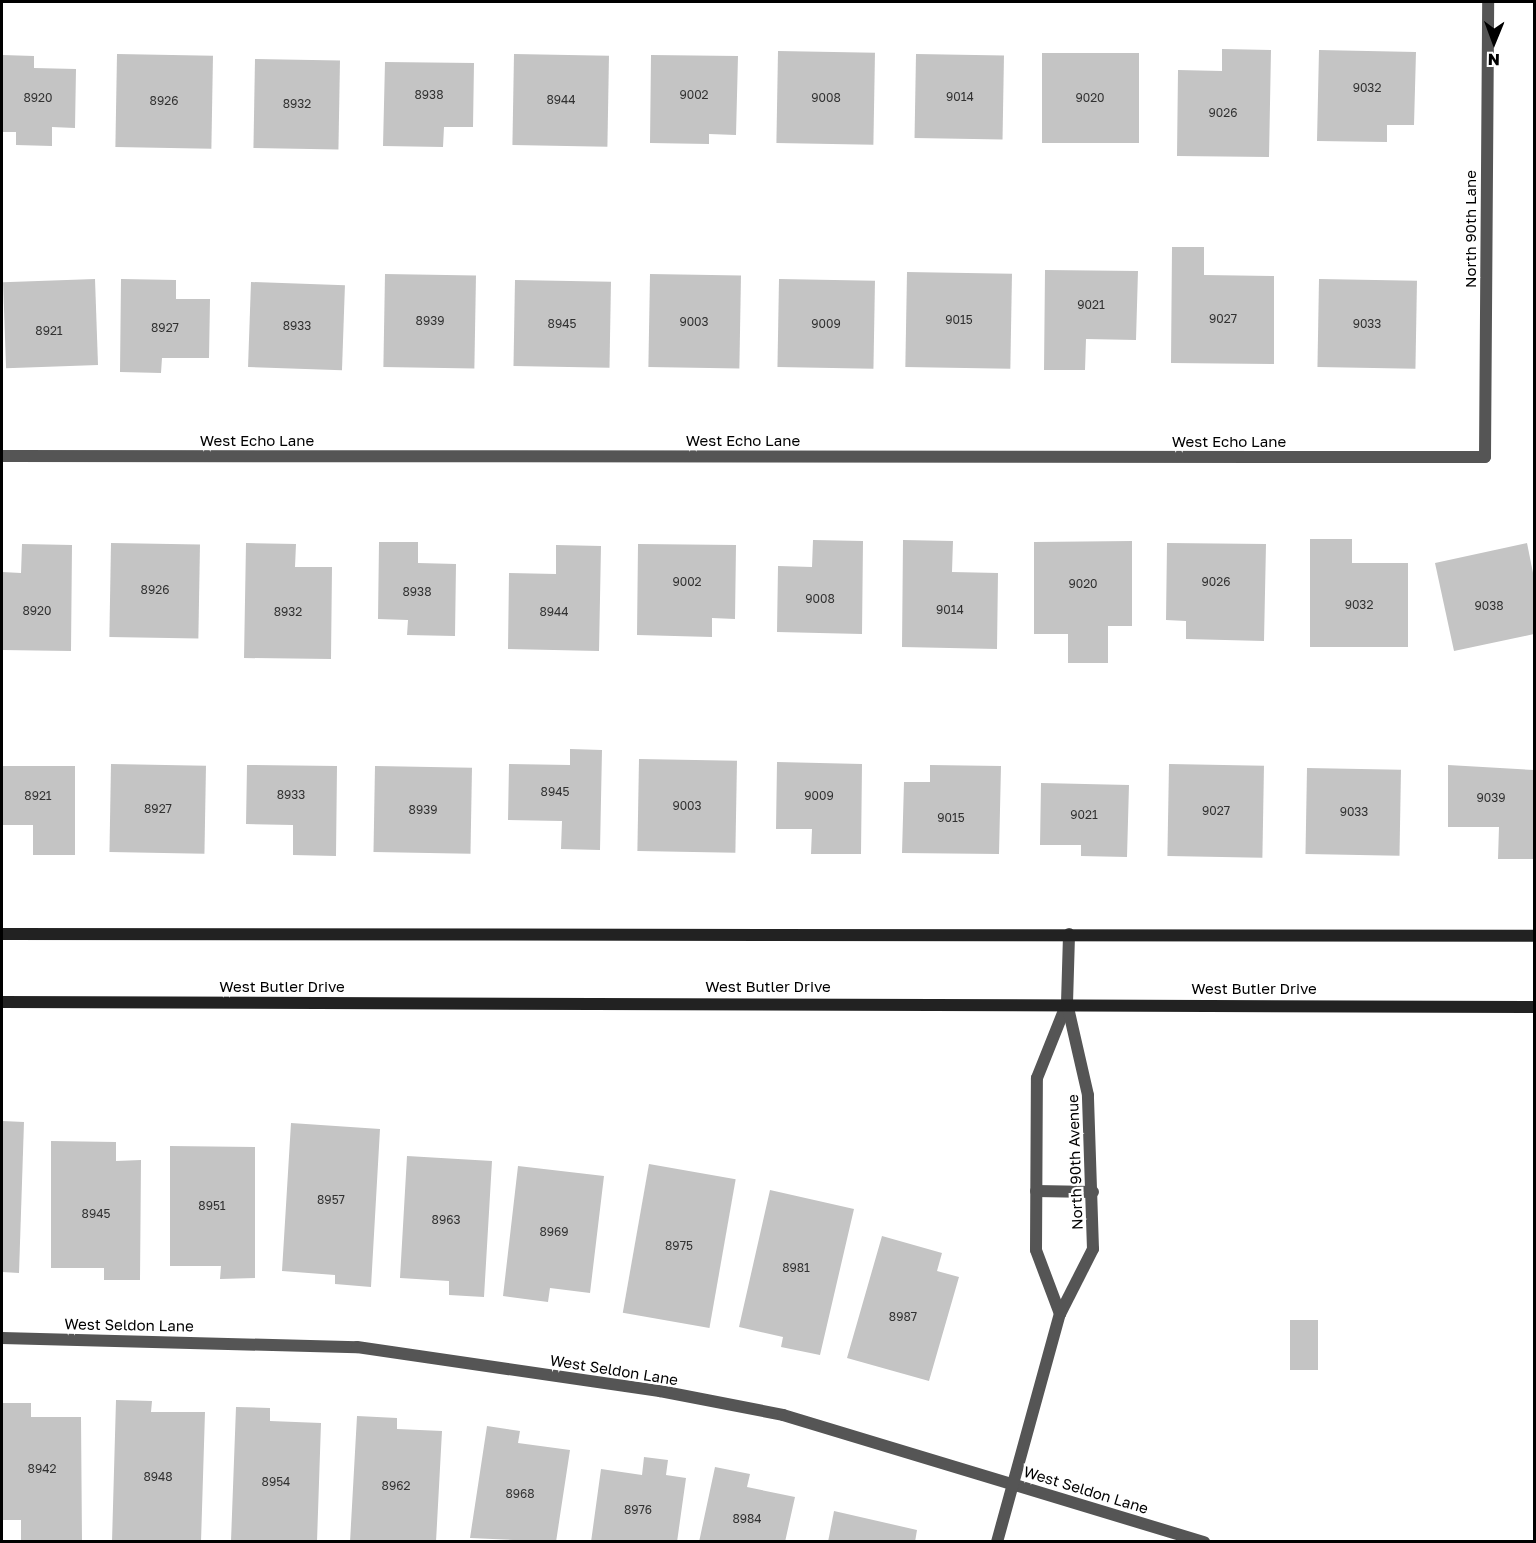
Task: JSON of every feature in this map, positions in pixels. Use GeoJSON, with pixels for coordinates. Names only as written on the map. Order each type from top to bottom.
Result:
{"type":"FeatureCollection","features":[{"type":"Feature","properties":{"kind":"street","name":"North 90th Lane"},"geometry":{"type":"LineString","coordinates":[[1485,457],[1488,2]]}},
{"type":"Feature","properties":{"kind":"street","name":"West Echo Lane"},"geometry":{"type":"LineString","coordinates":[[2,456],[1485,457]]}},
{"type":"Feature","properties":{"kind":"street"},"geometry":{"type":"LineString","coordinates":[[2,934],[1534,936]]}},
{"type":"Feature","properties":{"kind":"street","name":"North 90th Avenue"},"geometry":{"type":"LineString","coordinates":[[998,1542],[1060,1314],[1093,1249],[1093,1192],[1087,1077],[1067,1002],[1069,934]]}},
{"type":"Feature","properties":{"kind":"street","name":"West Butler Drive"},"geometry":{"type":"LineString","coordinates":[[2,1002],[1067,1002],[1534,1007]]}},
{"type":"Feature","properties":{"kind":"street","name":"North 90th Avenue"},"geometry":{"type":"LineString","coordinates":[[1060,1314],[1036,1250],[1036,1078],[1067,1002]]}},
{"type":"Feature","properties":{"kind":"street"},"geometry":{"type":"LineString","coordinates":[[1036,1191],[1093,1192]]}},
{"type":"Feature","properties":{"kind":"street","name":"West Seldon Lane"},"geometry":{"type":"LineString","coordinates":[[2,1338],[357,1347],[523,1370],[783,1415],[1204,1542]]}},
{"type":"Feature","properties":{"kind":"building"},"geometry":{"type":"Polygon","coordinates":[[[1222,49],[1271,50],[1269,157],[1177,156],[1178,70],[1222,71],[1222,49]]]}},
{"type":"Feature","properties":{"kind":"building"},"geometry":{"type":"Polygon","coordinates":[[[1319,50],[1416,52],[1414,125],[1387,125],[1387,142],[1317,141],[1319,50]]]}},
{"type":"Feature","properties":{"kind":"building"},"geometry":{"type":"Polygon","coordinates":[[[778,51],[875,53],[873,145],[776,143],[778,51]]]}},
{"type":"Feature","properties":{"kind":"building"},"geometry":{"type":"Polygon","coordinates":[[[1042,53],[1139,53],[1139,143],[1042,143],[1042,53]]]}},
{"type":"Feature","properties":{"kind":"building"},"geometry":{"type":"Polygon","coordinates":[[[117,54],[213,56],[211,149],[115,147],[117,54]]]}},
{"type":"Feature","properties":{"kind":"building"},"geometry":{"type":"Polygon","coordinates":[[[514,54],[609,56],[607,147],[512,145],[514,54]]]}},
{"type":"Feature","properties":{"kind":"building"},"geometry":{"type":"Polygon","coordinates":[[[916,54],[1004,56],[1003,140],[915,138],[916,54]]]}},
{"type":"Feature","properties":{"kind":"building"},"geometry":{"type":"Polygon","coordinates":[[[2,55],[34,56],[34,68],[76,69],[75,128],[52,127],[52,146],[16,145],[16,132],[2,132],[2,55]]]}},
{"type":"Feature","properties":{"kind":"building"},"geometry":{"type":"Polygon","coordinates":[[[651,55],[738,56],[736,135],[709,134],[709,144],[650,143],[651,55]]]}},
{"type":"Feature","properties":{"kind":"building"},"geometry":{"type":"Polygon","coordinates":[[[255,59],[340,60],[338,149],[253,148],[255,59]]]}},
{"type":"Feature","properties":{"kind":"building"},"geometry":{"type":"Polygon","coordinates":[[[385,62],[474,63],[473,127],[444,127],[443,147],[383,146],[385,62]]]}},
{"type":"Feature","properties":{"kind":"building"},"geometry":{"type":"Polygon","coordinates":[[[1172,247],[1204,247],[1204,275],[1274,276],[1274,364],[1171,363],[1172,247]]]}},
{"type":"Feature","properties":{"kind":"building"},"geometry":{"type":"Polygon","coordinates":[[[1045,270],[1138,271],[1136,340],[1086,339],[1085,370],[1044,370],[1045,270]]]}},
{"type":"Feature","properties":{"kind":"building"},"geometry":{"type":"Polygon","coordinates":[[[907,272],[1012,274],[1010,369],[905,367],[907,272]]]}},
{"type":"Feature","properties":{"kind":"building"},"geometry":{"type":"Polygon","coordinates":[[[385,274],[476,276],[474,369],[383,367],[385,274]]]}},
{"type":"Feature","properties":{"kind":"building"},"geometry":{"type":"Polygon","coordinates":[[[650,274],[741,276],[739,369],[648,367],[650,274]]]}},
{"type":"Feature","properties":{"kind":"building"},"geometry":{"type":"Polygon","coordinates":[[[95,279],[98,365],[6,368],[3,282],[95,279]]]}},
{"type":"Feature","properties":{"kind":"building"},"geometry":{"type":"Polygon","coordinates":[[[121,279],[176,280],[176,299],[210,299],[209,358],[162,358],[161,373],[120,372],[121,279]]]}},
{"type":"Feature","properties":{"kind":"building"},"geometry":{"type":"Polygon","coordinates":[[[779,279],[875,281],[873,369],[777,367],[779,279]]]}},
{"type":"Feature","properties":{"kind":"building"},"geometry":{"type":"Polygon","coordinates":[[[1319,279],[1417,281],[1415,369],[1317,367],[1319,279]]]}},
{"type":"Feature","properties":{"kind":"building"},"geometry":{"type":"Polygon","coordinates":[[[515,280],[611,282],[609,368],[513,366],[515,280]]]}},
{"type":"Feature","properties":{"kind":"building"},"geometry":{"type":"Polygon","coordinates":[[[251,282],[345,285],[342,370],[248,367],[251,282]]]}},
{"type":"Feature","properties":{"kind":"building"},"geometry":{"type":"Polygon","coordinates":[[[1310,539],[1352,539],[1352,563],[1408,563],[1408,647],[1310,647],[1310,539]]]}},
{"type":"Feature","properties":{"kind":"building"},"geometry":{"type":"Polygon","coordinates":[[[813,540],[863,541],[862,634],[777,632],[778,566],[812,567],[813,540]]]}},
{"type":"Feature","properties":{"kind":"building"},"geometry":{"type":"Polygon","coordinates":[[[903,540],[953,541],[952,572],[998,573],[997,649],[902,647],[903,540]]]}},
{"type":"Feature","properties":{"kind":"building"},"geometry":{"type":"Polygon","coordinates":[[[1132,541],[1132,626],[1108,626],[1108,663],[1068,663],[1068,634],[1034,634],[1034,542],[1132,541]]]}},
{"type":"Feature","properties":{"kind":"building"},"geometry":{"type":"Polygon","coordinates":[[[379,542],[418,542],[418,563],[456,564],[455,636],[407,635],[408,620],[378,619],[379,542]]]}},
{"type":"Feature","properties":{"kind":"building"},"geometry":{"type":"Polygon","coordinates":[[[111,543],[200,545],[198,639],[109,637],[111,543]]]}},
{"type":"Feature","properties":{"kind":"building"},"geometry":{"type":"Polygon","coordinates":[[[246,543],[296,544],[295,567],[332,567],[331,659],[244,658],[246,543]]]}},
{"type":"Feature","properties":{"kind":"building"},"geometry":{"type":"Polygon","coordinates":[[[1167,543],[1266,544],[1264,641],[1186,639],[1186,621],[1166,620],[1167,543]]]}},
{"type":"Feature","properties":{"kind":"building"},"geometry":{"type":"Polygon","coordinates":[[[1527,543],[1534,578],[1534,634],[1454,651],[1435,563],[1527,543]]]}},
{"type":"Feature","properties":{"kind":"building"},"geometry":{"type":"Polygon","coordinates":[[[22,544],[72,545],[71,651],[2,650],[2,572],[21,573],[22,544]]]}},
{"type":"Feature","properties":{"kind":"building"},"geometry":{"type":"Polygon","coordinates":[[[638,544],[736,545],[735,619],[712,618],[712,637],[637,635],[638,544]]]}},
{"type":"Feature","properties":{"kind":"building"},"geometry":{"type":"Polygon","coordinates":[[[556,545],[601,546],[599,651],[508,649],[509,573],[556,574],[556,545]]]}},
{"type":"Feature","properties":{"kind":"building"},"geometry":{"type":"Polygon","coordinates":[[[570,749],[602,750],[600,850],[561,849],[562,821],[508,820],[509,764],[570,765],[570,749]]]}},
{"type":"Feature","properties":{"kind":"building"},"geometry":{"type":"Polygon","coordinates":[[[639,759],[737,761],[735,853],[637,851],[639,759]]]}},
{"type":"Feature","properties":{"kind":"building"},"geometry":{"type":"Polygon","coordinates":[[[777,762],[862,764],[861,854],[811,854],[812,829],[776,829],[777,762]]]}},
{"type":"Feature","properties":{"kind":"building"},"geometry":{"type":"Polygon","coordinates":[[[111,764],[206,766],[204,854],[109,852],[111,764]]]}},
{"type":"Feature","properties":{"kind":"building"},"geometry":{"type":"Polygon","coordinates":[[[1169,764],[1264,766],[1262,858],[1167,856],[1169,764]]]}},
{"type":"Feature","properties":{"kind":"building"},"geometry":{"type":"Polygon","coordinates":[[[247,765],[337,766],[336,856],[293,855],[293,825],[246,824],[247,765]]]}},
{"type":"Feature","properties":{"kind":"building"},"geometry":{"type":"Polygon","coordinates":[[[930,765],[1001,766],[999,854],[902,853],[904,782],[930,782],[930,765]]]}},
{"type":"Feature","properties":{"kind":"building"},"geometry":{"type":"Polygon","coordinates":[[[1448,765],[1534,770],[1534,859],[1498,859],[1499,827],[1448,827],[1448,765]]]}},
{"type":"Feature","properties":{"kind":"building"},"geometry":{"type":"Polygon","coordinates":[[[2,766],[75,766],[75,855],[33,855],[33,825],[2,825],[2,766]]]}},
{"type":"Feature","properties":{"kind":"building"},"geometry":{"type":"Polygon","coordinates":[[[375,766],[472,768],[470,854],[373,852],[375,766]]]}},
{"type":"Feature","properties":{"kind":"building"},"geometry":{"type":"Polygon","coordinates":[[[1307,768],[1401,770],[1399,856],[1305,854],[1307,768]]]}},
{"type":"Feature","properties":{"kind":"building"},"geometry":{"type":"Polygon","coordinates":[[[1041,783],[1129,785],[1127,857],[1081,856],[1081,845],[1040,845],[1041,783]]]}},
{"type":"Feature","properties":{"kind":"building"},"geometry":{"type":"Polygon","coordinates":[[[2,1121],[24,1122],[19,1273],[2,1272],[2,1121]]]}},
{"type":"Feature","properties":{"kind":"building"},"geometry":{"type":"Polygon","coordinates":[[[291,1123],[380,1129],[371,1287],[335,1284],[335,1275],[282,1271],[291,1123]]]}},
{"type":"Feature","properties":{"kind":"building"},"geometry":{"type":"Polygon","coordinates":[[[51,1141],[116,1142],[116,1161],[141,1160],[140,1280],[104,1280],[104,1268],[51,1268],[51,1141]]]}},
{"type":"Feature","properties":{"kind":"building"},"geometry":{"type":"Polygon","coordinates":[[[170,1146],[255,1147],[255,1278],[220,1279],[221,1266],[170,1266],[170,1146]]]}},
{"type":"Feature","properties":{"kind":"building"},"geometry":{"type":"Polygon","coordinates":[[[407,1156],[492,1161],[484,1297],[449,1295],[449,1281],[400,1278],[407,1156]]]}},
{"type":"Feature","properties":{"kind":"building"},"geometry":{"type":"Polygon","coordinates":[[[649,1164],[736,1179],[709,1328],[623,1313],[649,1164]]]}},
{"type":"Feature","properties":{"kind":"building"},"geometry":{"type":"Polygon","coordinates":[[[518,1166],[604,1176],[590,1293],[550,1288],[548,1302],[503,1296],[518,1166]]]}},
{"type":"Feature","properties":{"kind":"building"},"geometry":{"type":"Polygon","coordinates":[[[770,1190],[854,1209],[820,1355],[781,1347],[783,1337],[739,1327],[770,1190]]]}},
{"type":"Feature","properties":{"kind":"building"},"geometry":{"type":"Polygon","coordinates":[[[882,1236],[942,1253],[937,1271],[959,1277],[929,1381],[847,1358],[882,1236]]]}},
{"type":"Feature","properties":{"kind":"building"},"geometry":{"type":"Polygon","coordinates":[[[1290,1320],[1318,1320],[1318,1370],[1290,1370],[1290,1320]]]}},
{"type":"Feature","properties":{"kind":"building"},"geometry":{"type":"Polygon","coordinates":[[[116,1400],[152,1401],[151,1412],[205,1412],[201,1542],[112,1542],[116,1400]]]}},
{"type":"Feature","properties":{"kind":"building"},"geometry":{"type":"Polygon","coordinates":[[[2,1403],[31,1403],[31,1417],[81,1417],[82,1542],[21,1542],[21,1520],[2,1520],[2,1403]]]}},
{"type":"Feature","properties":{"kind":"building"},"geometry":{"type":"Polygon","coordinates":[[[236,1407],[270,1408],[270,1421],[321,1423],[317,1542],[231,1541],[236,1407]]]}},
{"type":"Feature","properties":{"kind":"building"},"geometry":{"type":"Polygon","coordinates":[[[357,1416],[397,1418],[397,1429],[442,1431],[436,1542],[350,1542],[357,1416]]]}},
{"type":"Feature","properties":{"kind":"building"},"geometry":{"type":"Polygon","coordinates":[[[487,1426],[520,1431],[518,1443],[570,1450],[556,1542],[470,1538],[487,1426]]]}},
{"type":"Feature","properties":{"kind":"building"},"geometry":{"type":"Polygon","coordinates":[[[644,1457],[668,1460],[666,1475],[686,1478],[677,1542],[591,1542],[601,1469],[642,1475],[644,1457]]]}},
{"type":"Feature","properties":{"kind":"building"},"geometry":{"type":"Polygon","coordinates":[[[715,1467],[750,1474],[747,1487],[795,1497],[785,1542],[699,1542],[715,1467]]]}},
{"type":"Feature","properties":{"kind":"building"},"geometry":{"type":"Polygon","coordinates":[[[834,1511],[917,1530],[915,1542],[828,1542],[834,1511]]]}}]}
